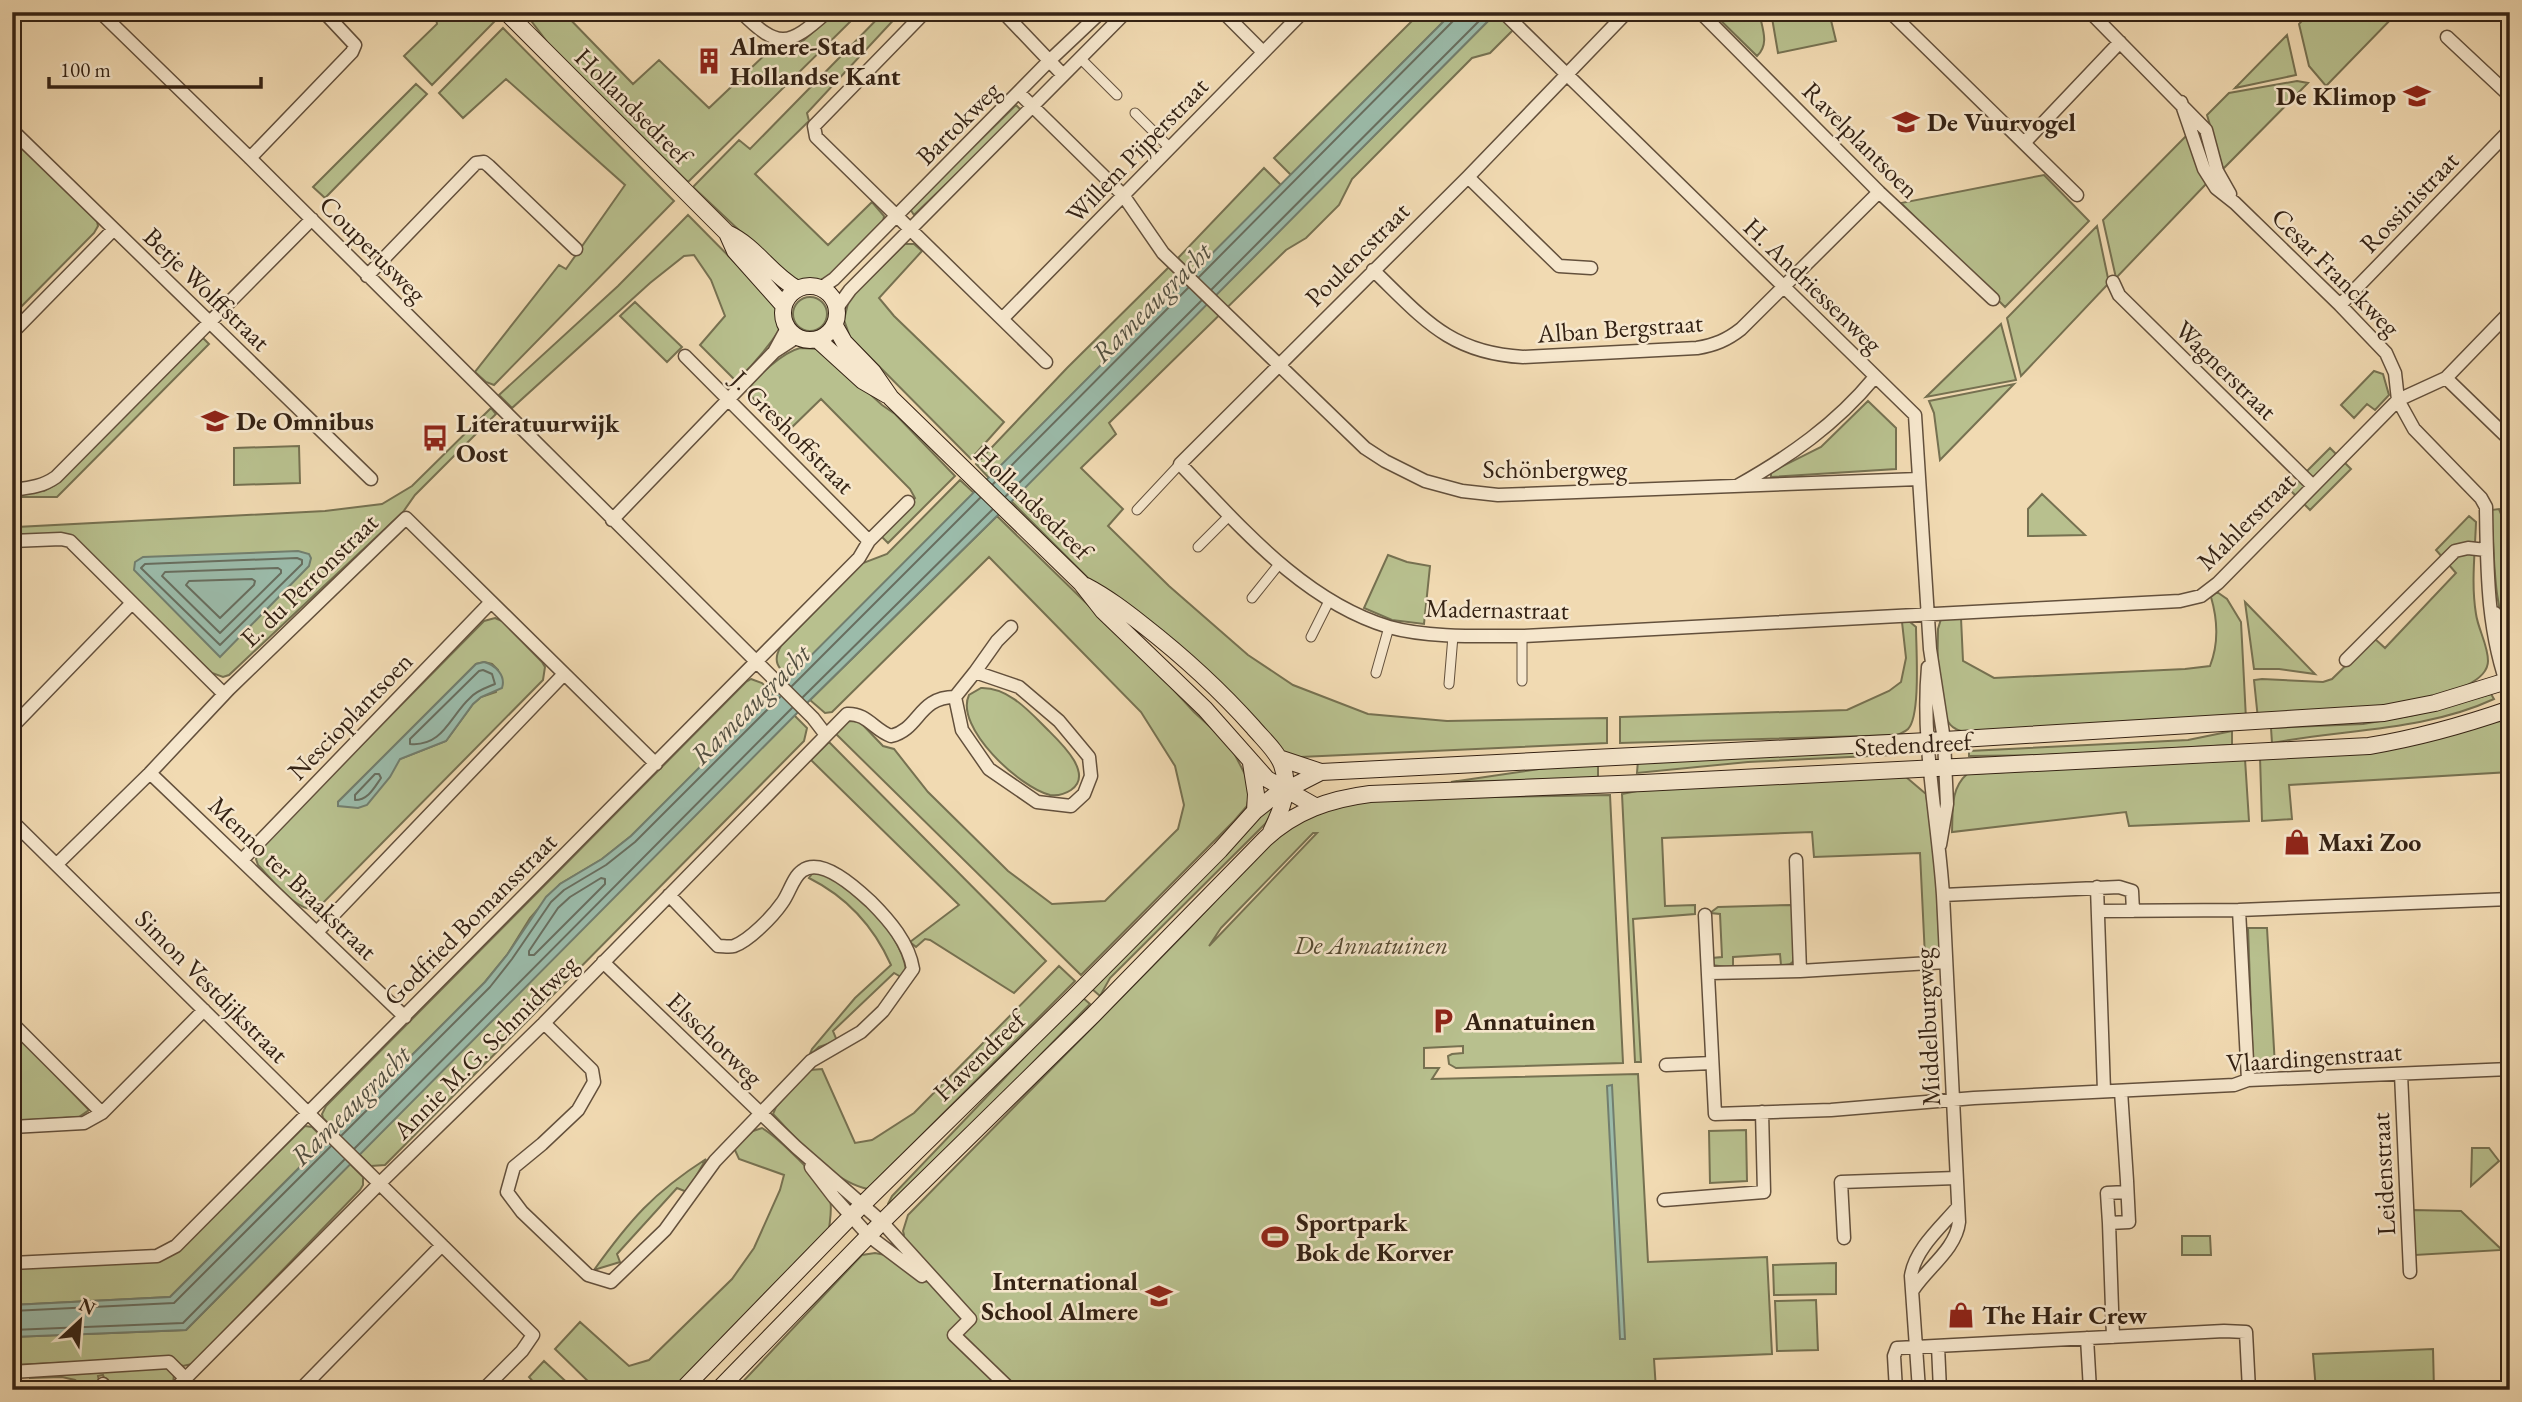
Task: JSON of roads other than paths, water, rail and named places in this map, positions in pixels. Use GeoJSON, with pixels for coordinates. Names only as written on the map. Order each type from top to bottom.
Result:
{"type":"FeatureCollection","features":[{"type":"Feature","properties":{"kind":"main road","name":"Hollandsedreef"},"geometry":{"type":"LineString","coordinates":[[506,12],[727,233],[745,241],[784,282],[797,289]]}},
{"type":"Feature","properties":{"kind":"main road","name":"Hollandsedreef"},"geometry":{"type":"LineString","coordinates":[[727,233],[735,251],[784,306]]}},
{"type":"Feature","properties":{"kind":"main road"},"geometry":{"type":"LineString","coordinates":[[807,286],[821,288],[831,296],[837,308],[835,326],[830,333],[818,340],[805,340],[792,333],[783,319],[784,306],[788,297],[797,289],[807,286]]}},
{"type":"Feature","properties":{"kind":"main road","name":"Hollandsedreef"},"geometry":{"type":"LineString","coordinates":[[835,326],[844,342],[873,372],[891,398],[1081,583],[1103,611],[1205,709],[1251,763]]}},
{"type":"Feature","properties":{"kind":"main road","name":"Hollandsedreef"},"geometry":{"type":"LineString","coordinates":[[818,340],[863,381],[891,398]]}},
{"type":"Feature","properties":{"kind":"main road","name":"Hollandsedreef"},"geometry":{"type":"LineString","coordinates":[[1081,583],[1104,595],[1183,655],[1279,758]]}},
{"type":"Feature","properties":{"kind":"main road","name":"Stedendreef"},"geometry":{"type":"LineString","coordinates":[[1321,772],[2270,722],[2412,709],[2508,685]]}},
{"type":"Feature","properties":{"kind":"main road","name":"Stedendreef"},"geometry":{"type":"LineString","coordinates":[[1270,834],[1315,806],[1370,794],[1643,783],[2380,744],[2474,722],[2510,709]]}},
{"type":"Feature","properties":{"kind":"main road"},"geometry":{"type":"LineString","coordinates":[[1279,758],[1321,772]]}},
{"type":"Feature","properties":{"kind":"main road"},"geometry":{"type":"LineString","coordinates":[[1270,834],[1281,811],[1285,790],[1285,774],[1279,758]]}},
{"type":"Feature","properties":{"kind":"main road"},"geometry":{"type":"LineString","coordinates":[[1251,763],[1266,779],[1315,806]]}},
{"type":"Feature","properties":{"kind":"main road"},"geometry":{"type":"LineString","coordinates":[[1251,763],[1256,794],[1255,811]]}},
{"type":"Feature","properties":{"kind":"main road","name":"Havendreef"},"geometry":{"type":"LineString","coordinates":[[682,1390],[857,1211],[1081,991],[1255,811],[1285,790],[1321,772]]}},
{"type":"Feature","properties":{"kind":"main road","name":"Havendreef"},"geometry":{"type":"LineString","coordinates":[[718,1390],[1270,834]]}},
{"type":"Feature","properties":{"kind":"street","name":"Couperusweg"},"geometry":{"type":"LineString","coordinates":[[100,12],[312,219],[827,735]]}},
{"type":"Feature","properties":{"kind":"street"},"geometry":{"type":"LineString","coordinates":[[250,158],[352,52],[355,45],[352,39],[324,12]]}},
{"type":"Feature","properties":{"kind":"street"},"geometry":{"type":"LineString","coordinates":[[741,12],[762,33],[775,39],[793,38],[806,31],[827,12]]}},
{"type":"Feature","properties":{"kind":"street"},"geometry":{"type":"LineString","coordinates":[[925,12],[814,126],[816,136],[1046,362]]}},
{"type":"Feature","properties":{"kind":"street"},"geometry":{"type":"LineString","coordinates":[[1003,12],[1062,74]]}},
{"type":"Feature","properties":{"kind":"street","name":"Bartokweg"},"geometry":{"type":"LineString","coordinates":[[821,288],[834,279],[1020,94],[1049,61],[1101,12]]}},
{"type":"Feature","properties":{"kind":"street","name":"Bartokweg"},"geometry":{"type":"LineString","coordinates":[[837,308],[850,290],[1126,12]]}},
{"type":"Feature","properties":{"kind":"street"},"geometry":{"type":"LineString","coordinates":[[1223,12],[1263,52]]}},
{"type":"Feature","properties":{"kind":"street","name":"Willem Pijperstraat"},"geometry":{"type":"LineString","coordinates":[[1002,319],[1303,12]]}},
{"type":"Feature","properties":{"kind":"street","name":"H. Andriessenweg"},"geometry":{"type":"LineString","coordinates":[[1503,12],[1874,378],[1915,415],[1930,649],[1944,740],[1937,767]]}},
{"type":"Feature","properties":{"kind":"street","name":"Poulencstraat"},"geometry":{"type":"LineString","coordinates":[[1279,363],[1468,177],[1627,12]]}},
{"type":"Feature","properties":{"kind":"street","name":"Ravelplantsoen"},"geometry":{"type":"LineString","coordinates":[[1700,12],[1880,192],[1993,299]]}},
{"type":"Feature","properties":{"kind":"street"},"geometry":{"type":"LineString","coordinates":[[1890,12],[2077,195]]}},
{"type":"Feature","properties":{"kind":"street","name":"Cesar Franckweg"},"geometry":{"type":"LineString","coordinates":[[2090,12],[2181,102],[2204,169],[2216,188],[2340,305],[2386,353],[2395,373],[2398,400],[2414,429],[2481,498],[2486,508],[2488,597],[2493,643],[2508,685]]}},
{"type":"Feature","properties":{"kind":"street"},"geometry":{"type":"LineString","coordinates":[[2447,37],[2510,96]]}},
{"type":"Feature","properties":{"kind":"street"},"geometry":{"type":"LineString","coordinates":[[2025,142],[2120,42]]}},
{"type":"Feature","properties":{"kind":"street"},"geometry":{"type":"LineString","coordinates":[[1080,58],[1117,94]]}},
{"type":"Feature","properties":{"kind":"street"},"geometry":{"type":"LineString","coordinates":[[1020,94],[1123,195]]}},
{"type":"Feature","properties":{"kind":"street"},"geometry":{"type":"LineString","coordinates":[[1135,113],[1170,148]]}},
{"type":"Feature","properties":{"kind":"street","name":"Betje Wolffstraat"},"geometry":{"type":"LineString","coordinates":[[12,130],[371,479]]}},
{"type":"Feature","properties":{"kind":"street","name":"Rossinistraat"},"geometry":{"type":"LineString","coordinates":[[2340,305],[2510,130]]}},
{"type":"Feature","properties":{"kind":"street"},"geometry":{"type":"LineString","coordinates":[[367,276],[476,163],[484,162],[489,166],[576,249]]}},
{"type":"Feature","properties":{"kind":"street"},"geometry":{"type":"LineString","coordinates":[[1468,177],[1559,267],[1591,268]]}},
{"type":"Feature","properties":{"kind":"street","name":"Alban Bergstraat"},"geometry":{"type":"LineString","coordinates":[[1373,270],[1429,323],[1448,337],[1472,349],[1510,356],[1697,348],[1715,345],[1741,329],[1880,192]]}},
{"type":"Feature","properties":{"kind":"street","name":"Schönbergweg"},"geometry":{"type":"LineString","coordinates":[[1123,195],[1163,253],[1364,448],[1425,481],[1462,491],[1499,495],[1919,479]]}},
{"type":"Feature","properties":{"kind":"street"},"geometry":{"type":"LineString","coordinates":[[12,490],[36,487],[56,477],[312,219]]}},
{"type":"Feature","properties":{"kind":"street"},"geometry":{"type":"LineString","coordinates":[[12,333],[113,230]]}},
{"type":"Feature","properties":{"kind":"street","name":"Wagnerstraat"},"geometry":{"type":"LineString","coordinates":[[2113,282],[2119,296],[2313,486]]}},
{"type":"Feature","properties":{"kind":"street","name":"Mahlerstraat"},"geometry":{"type":"LineString","coordinates":[[1928,615],[2180,601],[2202,596],[2218,583],[2398,400],[2446,377],[2510,312]]}},
{"type":"Feature","properties":{"kind":"street"},"geometry":{"type":"LineString","coordinates":[[612,520],[792,333]]}},
{"type":"Feature","properties":{"kind":"street","name":"J. Greshoffstraat"},"geometry":{"type":"LineString","coordinates":[[685,356],[869,541]]}},
{"type":"Feature","properties":{"kind":"street"},"geometry":{"type":"LineString","coordinates":[[1137,510],[1279,363]]}},
{"type":"Feature","properties":{"kind":"street"},"geometry":{"type":"LineString","coordinates":[[2446,377],[2510,440]]}},
{"type":"Feature","properties":{"kind":"street","name":"Schönbergweg"},"geometry":{"type":"LineString","coordinates":[[1734,487],[1783,460],[1816,435],[1874,378]]}},
{"type":"Feature","properties":{"kind":"street","name":"Madernastraat"},"geometry":{"type":"LineString","coordinates":[[1180,464],[1280,563],[1329,601],[1389,627],[1453,636],[1522,636],[1928,615]]}},
{"type":"Feature","properties":{"kind":"street","name":"Godfried Bomansstraat"},"geometry":{"type":"LineString","coordinates":[[12,1264],[157,1256],[176,1246],[859,558],[869,541],[908,502]]}},
{"type":"Feature","properties":{"kind":"street"},"geometry":{"type":"LineString","coordinates":[[1198,547],[1230,514]]}},
{"type":"Feature","properties":{"kind":"street","name":"E. du Perronstraat"},"geometry":{"type":"LineString","coordinates":[[57,864],[150,773],[224,694],[406,518],[656,764]]}},
{"type":"Feature","properties":{"kind":"street"},"geometry":{"type":"LineString","coordinates":[[12,541],[70,541],[224,694]]}},
{"type":"Feature","properties":{"kind":"street"},"geometry":{"type":"LineString","coordinates":[[2346,660],[2455,551],[2468,548],[2486,550]]}},
{"type":"Feature","properties":{"kind":"street"},"geometry":{"type":"LineString","coordinates":[[1252,598],[1280,563]]}},
{"type":"Feature","properties":{"kind":"street","name":"Cesar Franckweg"},"geometry":{"type":"LineString","coordinates":[[2488,597],[2510,648]]}},
{"type":"Feature","properties":{"kind":"street"},"geometry":{"type":"LineString","coordinates":[[1311,637],[1329,601]]}},
{"type":"Feature","properties":{"kind":"street","name":"Nescioplantsoen"},"geometry":{"type":"LineString","coordinates":[[242,860],[491,602]]}},
{"type":"Feature","properties":{"kind":"street"},"geometry":{"type":"LineString","coordinates":[[12,727],[131,604]]}},
{"type":"Feature","properties":{"kind":"street"},"geometry":{"type":"LineString","coordinates":[[975,672],[1018,687],[1059,721],[1089,757],[1091,776],[1084,794],[1071,806],[1037,803],[989,769],[962,730],[955,697],[997,640],[1011,627]]}},
{"type":"Feature","properties":{"kind":"street"},"geometry":{"type":"LineString","coordinates":[[1376,673],[1389,627]]}},
{"type":"Feature","properties":{"kind":"street"},"geometry":{"type":"LineString","coordinates":[[1449,684],[1453,636]]}},
{"type":"Feature","properties":{"kind":"street"},"geometry":{"type":"LineString","coordinates":[[1522,636],[1522,681]]}},
{"type":"Feature","properties":{"kind":"street","name":"H. Andriessenweg"},"geometry":{"type":"LineString","coordinates":[[1928,741],[1926,690],[1930,649]]}},
{"type":"Feature","properties":{"kind":"street"},"geometry":{"type":"LineString","coordinates":[[317,932],[564,674]]}},
{"type":"Feature","properties":{"kind":"street","name":"Annie M.G. Schmidtweg"},"geometry":{"type":"LineString","coordinates":[[174,1390],[380,1182],[544,1023],[847,713],[856,713],[891,736],[903,733],[922,710],[940,697],[955,697]]}},
{"type":"Feature","properties":{"kind":"street","name":"Middelburgweg"},"geometry":{"type":"LineString","coordinates":[[1913,1290],[1955,1238],[1959,1222],[1940,845],[1933,808],[1937,767],[1928,741]]}},
{"type":"Feature","properties":{"kind":"street","name":"Menno ter Braakstraat"},"geometry":{"type":"LineString","coordinates":[[150,773],[405,1017]]}},
{"type":"Feature","properties":{"kind":"street","name":"Simon Vestdijkstraat"},"geometry":{"type":"LineString","coordinates":[[14,826],[57,864],[533,1335],[522,1351],[482,1390]]}},
{"type":"Feature","properties":{"kind":"street"},"geometry":{"type":"LineString","coordinates":[[1796,860],[1800,971]]}},
{"type":"Feature","properties":{"kind":"street"},"geometry":{"type":"LineString","coordinates":[[544,1023],[592,1070],[594,1082],[578,1110],[514,1167],[507,1192],[522,1212],[588,1275],[611,1282],[665,1230],[715,1161],[811,1061],[861,1032],[883,1011],[913,969],[911,955],[887,918],[851,884],[824,869],[811,867],[800,872],[782,904],[761,927],[734,946],[718,946],[669,895]]}},
{"type":"Feature","properties":{"kind":"street"},"geometry":{"type":"LineString","coordinates":[[2097,887],[2104,1091]]}},
{"type":"Feature","properties":{"kind":"street"},"geometry":{"type":"LineString","coordinates":[[1943,895],[2119,887],[2132,891],[2133,911]]}},
{"type":"Feature","properties":{"kind":"street"},"geometry":{"type":"LineString","coordinates":[[2098,911],[2239,909],[2510,899]]}},
{"type":"Feature","properties":{"kind":"street"},"geometry":{"type":"LineString","coordinates":[[2239,909],[2248,1080]]}},
{"type":"Feature","properties":{"kind":"street"},"geometry":{"type":"LineString","coordinates":[[1667,1065],[1712,1063],[1705,915]]}},
{"type":"Feature","properties":{"kind":"street","name":"Elsschotweg"},"geometry":{"type":"LineString","coordinates":[[603,962],[796,1147],[857,1211],[882,1222],[946,1294]]}},
{"type":"Feature","properties":{"kind":"street"},"geometry":{"type":"LineString","coordinates":[[1709,973],[1800,971],[1946,962]]}},
{"type":"Feature","properties":{"kind":"street"},"geometry":{"type":"LineString","coordinates":[[12,1127],[84,1123],[102,1113],[204,1010]]}},
{"type":"Feature","properties":{"kind":"street"},"geometry":{"type":"LineString","coordinates":[[12,1023],[102,1113]]}},
{"type":"Feature","properties":{"kind":"street","name":"Vlaardingenstraat"},"geometry":{"type":"LineString","coordinates":[[1712,1063],[1715,1114],[2234,1085],[2248,1080],[2510,1069]]}},
{"type":"Feature","properties":{"kind":"street","name":"Leidenstraat"},"geometry":{"type":"LineString","coordinates":[[2401,1074],[2410,1272]]}},
{"type":"Feature","properties":{"kind":"street"},"geometry":{"type":"LineString","coordinates":[[2109,1223],[2129,1222],[2121,1091]]}},
{"type":"Feature","properties":{"kind":"street"},"geometry":{"type":"LineString","coordinates":[[1664,1200],[1764,1192],[1762,1112]]}},
{"type":"Feature","properties":{"kind":"street"},"geometry":{"type":"LineString","coordinates":[[1843,1238],[1841,1182],[1956,1178]]}},
{"type":"Feature","properties":{"kind":"street"},"geometry":{"type":"LineString","coordinates":[[2113,1337],[2107,1193],[2127,1192]]}},
{"type":"Feature","properties":{"kind":"street"},"geometry":{"type":"LineString","coordinates":[[1919,1390],[1911,1276],[1918,1255],[1958,1207]]}},
{"type":"Feature","properties":{"kind":"street"},"geometry":{"type":"LineString","coordinates":[[857,1211],[869,1236],[946,1294],[970,1319],[954,1335],[1011,1390]]}},
{"type":"Feature","properties":{"kind":"street"},"geometry":{"type":"LineString","coordinates":[[300,1390],[442,1245]]}},
{"type":"Feature","properties":{"kind":"street"},"geometry":{"type":"LineString","coordinates":[[1896,1390],[1894,1356],[1897,1348],[2246,1332],[2249,1390]]}},
{"type":"Feature","properties":{"kind":"street"},"geometry":{"type":"LineString","coordinates":[[2087,1338],[2090,1390]]}},
{"type":"Feature","properties":{"kind":"street"},"geometry":{"type":"LineString","coordinates":[[1938,1346],[1940,1390]]}},
{"type":"Feature","properties":{"kind":"street"},"geometry":{"type":"LineString","coordinates":[[12,1371],[169,1362],[186,1378]]}},
{"type":"Feature","properties":{"kind":"water"},"geometry":{"type":"Polygon","coordinates":[[[1453,12],[1497,12],[186,1330],[12,1337],[12,1305],[170,1297],[485,982],[507,955],[546,897],[560,884],[602,859],[631,836],[1453,12]]]}},
{"type":"Feature","properties":{"kind":"water"},"geometry":{"type":"Polygon","coordinates":[[[298,551],[309,554],[309,566],[220,657],[134,570],[135,562],[143,557],[298,551]]]}},
{"type":"Feature","properties":{"kind":"water"},"geometry":{"type":"Polygon","coordinates":[[[484,662],[499,672],[503,679],[502,688],[481,697],[473,704],[446,741],[400,759],[390,777],[367,805],[358,808],[338,806],[338,802],[476,664],[484,662]]]}},
{"type":"Feature","properties":{"kind":"water"},"geometry":{"type":"Polygon","coordinates":[[[1612,1085],[1625,1339],[1620,1339],[1607,1086],[1612,1085]]]}},
{"type":"Feature","properties":{"kind":"place","name":"Almere-Stad Hollandse Kant"},"geometry":{"type":"Point","coordinates":[709,61]}},
{"type":"Feature","properties":{"kind":"place","name":"De Klimop"},"geometry":{"type":"Point","coordinates":[2417,96]}},
{"type":"Feature","properties":{"kind":"place","name":"De Vuurvogel"},"geometry":{"type":"Point","coordinates":[1906,122]}},
{"type":"Feature","properties":{"kind":"place","name":"De Omnibus"},"geometry":{"type":"Point","coordinates":[215,421]}},
{"type":"Feature","properties":{"kind":"place","name":"Literatuurwijk Oost"},"geometry":{"type":"Point","coordinates":[435,438]}},
{"type":"Feature","properties":{"kind":"place","name":"Maxi Zoo"},"geometry":{"type":"Point","coordinates":[2297,842]}},
{"type":"Feature","properties":{"kind":"place","name":"Annatuinen"},"geometry":{"type":"Point","coordinates":[1443,1021]}},
{"type":"Feature","properties":{"kind":"place","name":"Sportpark Bok de Korver"},"geometry":{"type":"Point","coordinates":[1275,1237]}},
{"type":"Feature","properties":{"kind":"place","name":"International School Almere"},"geometry":{"type":"Point","coordinates":[1159,1296]}},
{"type":"Feature","properties":{"kind":"place","name":"The Hair Crew"},"geometry":{"type":"Point","coordinates":[1961,1315]}},
{"type":"Feature","properties":{"kind":"water label","name":"Rameaugracht"},"geometry":{"type":"Point","coordinates":[1151,302]}},
{"type":"Feature","properties":{"kind":"water label","name":"Rameaugracht"},"geometry":{"type":"Point","coordinates":[750,704]}},
{"type":"Feature","properties":{"kind":"water label","name":"Rameaugracht"},"geometry":{"type":"Point","coordinates":[350,1105]}},
{"type":"Feature","properties":{"kind":"park label","name":"De Annatuinen"},"geometry":{"type":"Point","coordinates":[1371,945]}}]}
